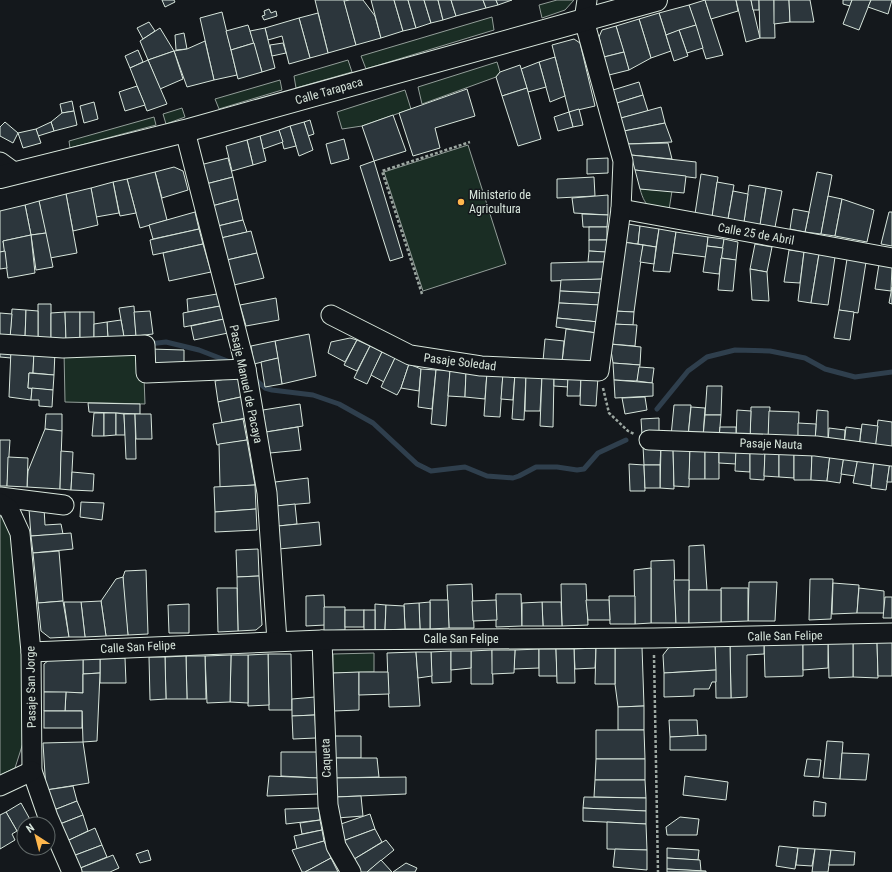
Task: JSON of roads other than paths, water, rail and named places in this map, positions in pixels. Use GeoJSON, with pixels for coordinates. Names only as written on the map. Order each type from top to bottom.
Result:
{"type":"FeatureCollection","features":[{"type":"Feature","properties":{"kind":"main road","name":"Calle Tarapaca"},"geometry":{"type":"LineString","coordinates":[[5,171],[184,131],[585,10],[656,0]]}},
{"type":"Feature","properties":{"kind":"street"},"geometry":{"type":"LineString","coordinates":[[585,10],[623,161],[621,209]]}},
{"type":"Feature","properties":{"kind":"street","name":"Pasaje Manuel de Pacaya"},"geometry":{"type":"LineString","coordinates":[[184,131],[246,369],[267,493],[277,641]]}},
{"type":"Feature","properties":{"kind":"street","name":"Calle 25 de Abril"},"geometry":{"type":"LineString","coordinates":[[621,209],[892,258]]}},
{"type":"Feature","properties":{"kind":"street","name":"Pasaje Soledad"},"geometry":{"type":"LineString","coordinates":[[331,315],[410,355],[481,366],[599,372],[621,209]]}},
{"type":"Feature","properties":{"kind":"street"},"geometry":{"type":"LineString","coordinates":[[0,344],[63,348],[145,344],[146,373],[246,369]]}},
{"type":"Feature","properties":{"kind":"street","name":"Pasaje Nauta"},"geometry":{"type":"LineString","coordinates":[[649,440],[816,446],[892,456]]}},
{"type":"Feature","properties":{"kind":"street"},"geometry":{"type":"LineString","coordinates":[[0,497],[64,505]]}},
{"type":"Feature","properties":{"kind":"street","name":"Pasaje San Jorge"},"geometry":{"type":"LineString","coordinates":[[0,503],[9,509],[20,533],[31,652],[32,771],[48,817],[72,872]]}},
{"type":"Feature","properties":{"kind":"street","name":"Calle San Felipe"},"geometry":{"type":"LineString","coordinates":[[31,652],[322,640],[654,638],[892,633]]}},
{"type":"Feature","properties":{"kind":"street","name":"Caqueta"},"geometry":{"type":"LineString","coordinates":[[322,640],[328,806],[336,846],[350,872]]}},
{"type":"Feature","properties":{"kind":"street"},"geometry":{"type":"LineString","coordinates":[[0,786],[32,771]]}},
{"type":"Feature","properties":{"kind":"waterway"},"geometry":{"type":"LineString","coordinates":[[149,344],[166,342],[199,350],[230,362]]}},
{"type":"Feature","properties":{"kind":"waterway"},"geometry":{"type":"LineString","coordinates":[[657,409],[688,371],[707,357],[735,350],[770,351],[805,358],[825,369],[855,377],[892,372]]}},
{"type":"Feature","properties":{"kind":"waterway"},"geometry":{"type":"LineString","coordinates":[[254,378],[265,388],[313,395],[339,404],[373,423],[417,464],[431,471],[465,467],[487,476],[513,478],[536,467],[557,467],[577,470],[584,469],[598,453],[626,440]]}},
{"type":"Feature","properties":{"kind":"place","name":"Ministerio de Agricultura"},"geometry":{"type":"Point","coordinates":[461,202]}}]}
